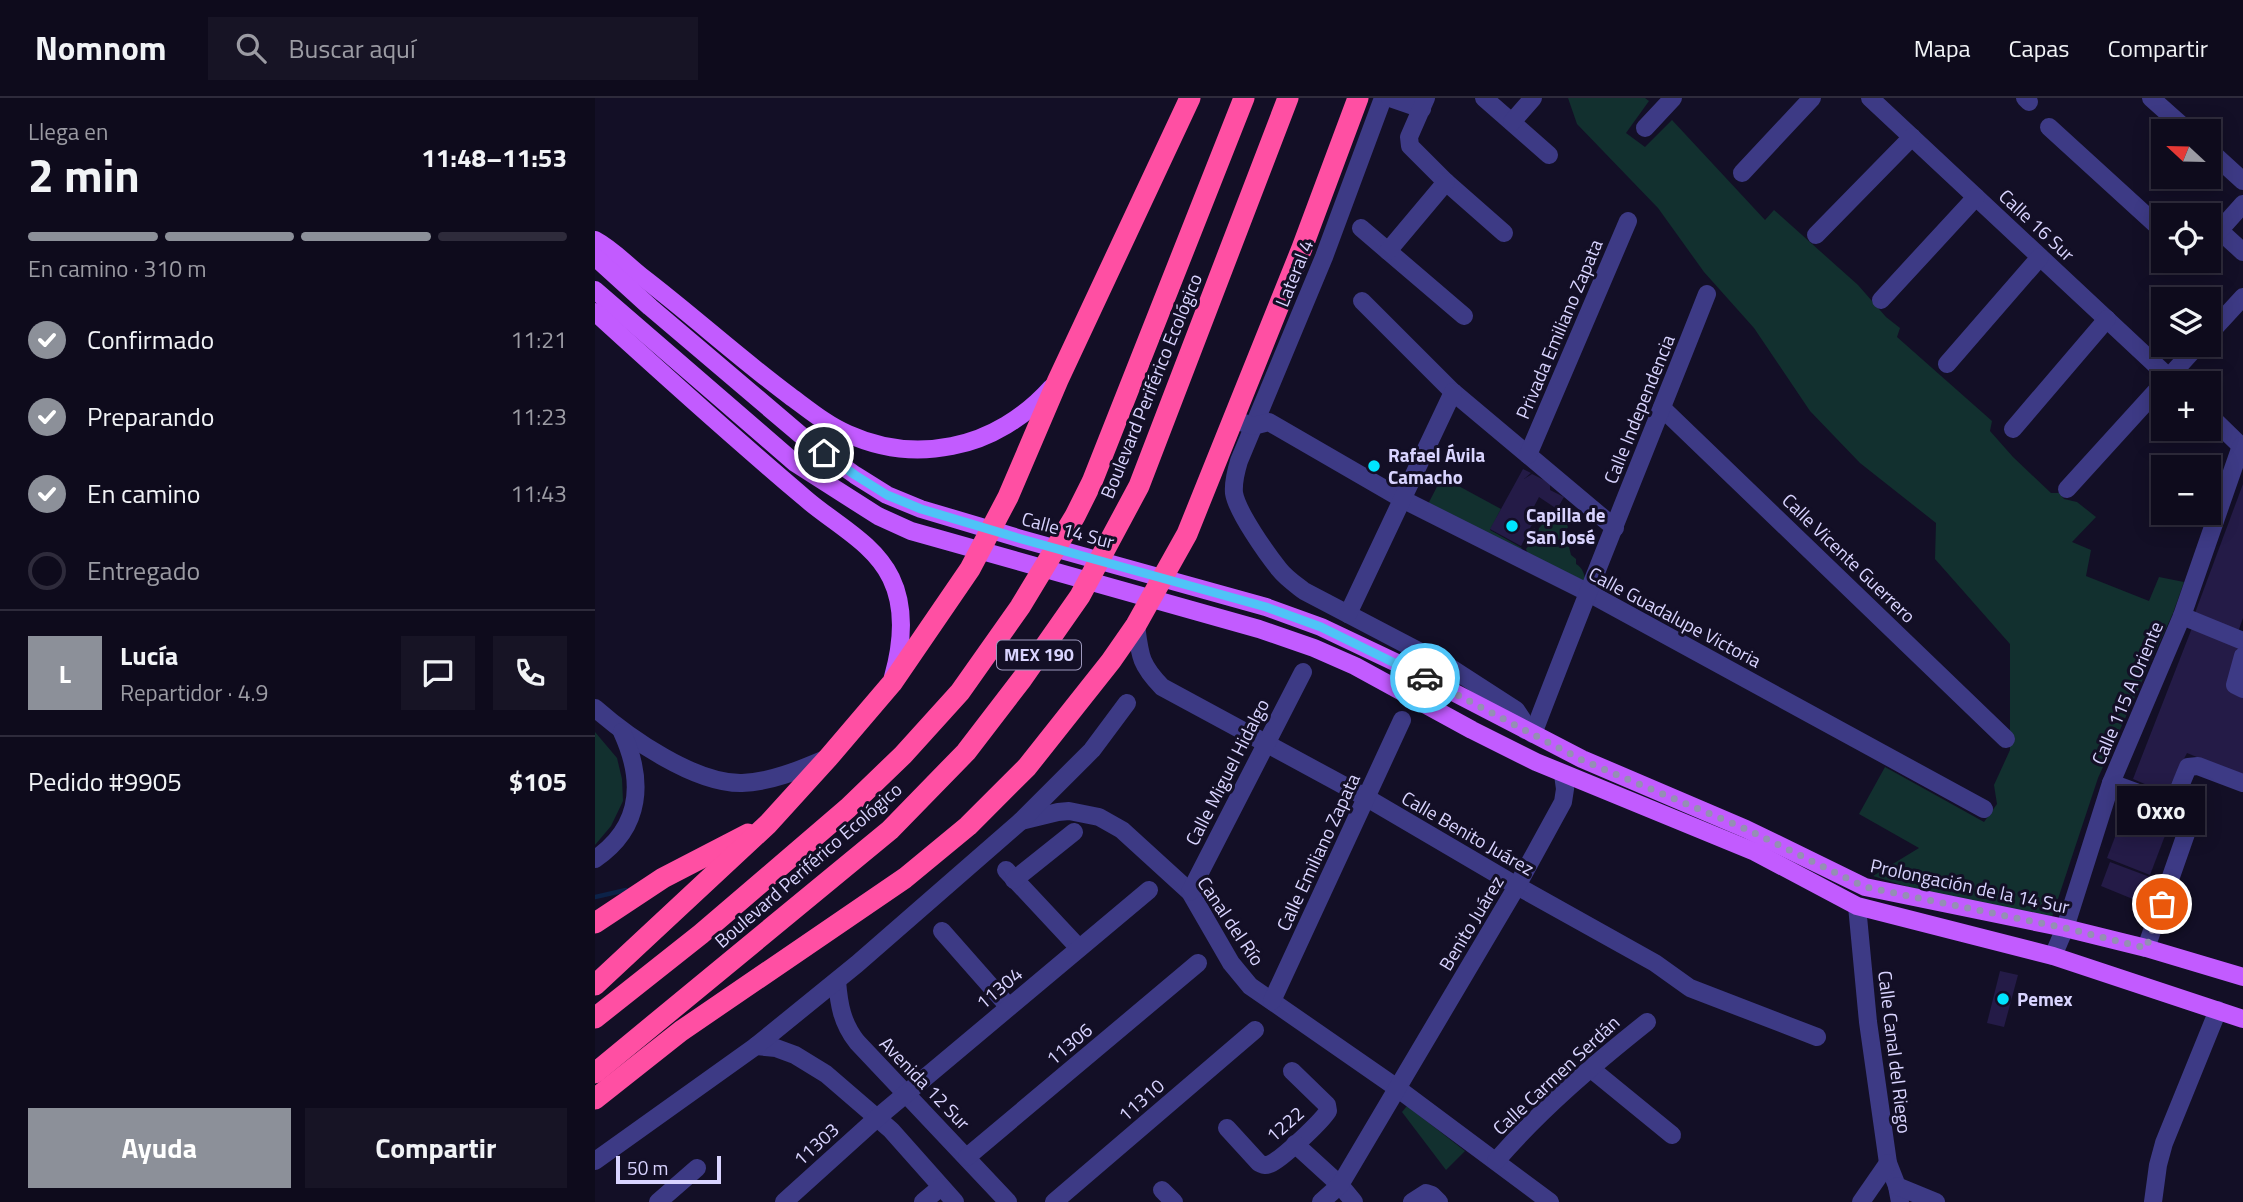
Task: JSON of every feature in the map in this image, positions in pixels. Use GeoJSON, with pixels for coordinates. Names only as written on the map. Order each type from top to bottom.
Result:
{"type":"FeatureCollection","features":[{"type":"Feature","properties":{"kind":"highway"},"geometry":{"type":"LineString","coordinates":[[595,985],[768,824],[828,758],[892,682],[970,569],[1008,496],[1058,380],[1190,98]]}},
{"type":"Feature","properties":{"kind":"highway","name":"Boulevard Periférico Ecológico"},"geometry":{"type":"LineString","coordinates":[[595,1018],[701,934],[848,808],[903,755],[960,692],[1020,607],[1075,516],[1092,482],[1244,98]]}},
{"type":"Feature","properties":{"kind":"highway","name":"Boulevard Periférico Ecológico"},"geometry":{"type":"LineString","coordinates":[[595,1073],[890,830],[966,752],[1030,668],[1080,596],[1139,486],[1288,98]]}},
{"type":"Feature","properties":{"kind":"highway"},"geometry":{"type":"LineString","coordinates":[[595,1099],[681,1031],[905,878],[968,826],[1027,767],[1111,661],[1136,625],[1187,534],[1302,248],[1358,98]]}},
{"type":"Feature","properties":{"kind":"highway"},"geometry":{"type":"LineString","coordinates":[[595,923],[663,877],[768,824]]}},
{"type":"Feature","properties":{"kind":"main road"},"geometry":{"type":"LineString","coordinates":[[595,240],[768,380],[832,426],[863,440],[922,450],[965,443],[1000,429],[1036,404],[1058,380]]}},
{"type":"Feature","properties":{"kind":"main road","name":"Calle 14 Sur"},"geometry":{"type":"LineString","coordinates":[[595,257],[649,307],[809,442],[887,495],[921,509],[1266,607],[1310,623],[1363,646],[1582,760]]}},
{"type":"Feature","properties":{"kind":"main road"},"geometry":{"type":"LineString","coordinates":[[595,290],[795,463],[878,516],[911,531],[1259,629],[1314,648],[1390,684],[1472,730],[1563,774],[1755,852],[1857,906],[2053,956],[2243,1019]]}},
{"type":"Feature","properties":{"kind":"main road"},"geometry":{"type":"LineString","coordinates":[[595,312],[700,408],[808,501],[854,536],[884,566],[897,594],[901,612],[901,649],[892,682]]}},
{"type":"Feature","properties":{"kind":"main road","name":"Prolongación de la 14 Sur"},"geometry":{"type":"LineString","coordinates":[[1582,760],[1746,829],[1865,887],[2065,928],[2242,971]]}},
{"type":"Feature","properties":{"kind":"street","name":"Lateral 4"},"geometry":{"type":"LineString","coordinates":[[1383,98],[1324,257],[1252,426],[1239,461],[1234,491],[1237,503],[1279,569],[1289,580],[1304,591],[1451,668],[1516,710],[1529,732]]}},
{"type":"Feature","properties":{"kind":"street"},"geometry":{"type":"LineString","coordinates":[[1390,98],[1424,103],[1409,137],[1409,146],[1504,233]]}},
{"type":"Feature","properties":{"kind":"street"},"geometry":{"type":"LineString","coordinates":[[1484,98],[1549,155]]}},
{"type":"Feature","properties":{"kind":"street"},"geometry":{"type":"LineString","coordinates":[[1512,122],[1533,98]]}},
{"type":"Feature","properties":{"kind":"street"},"geometry":{"type":"LineString","coordinates":[[1644,128],[1673,98]]}},
{"type":"Feature","properties":{"kind":"street"},"geometry":{"type":"LineString","coordinates":[[1742,173],[1812,98]]}},
{"type":"Feature","properties":{"kind":"street","name":"Calle 16 Sur"},"geometry":{"type":"LineString","coordinates":[[1870,98],[2162,371]]}},
{"type":"Feature","properties":{"kind":"street"},"geometry":{"type":"LineString","coordinates":[[2151,98],[2175,119]]}},
{"type":"Feature","properties":{"kind":"street"},"geometry":{"type":"LineString","coordinates":[[2049,127],[2151,220]]}},
{"type":"Feature","properties":{"kind":"street"},"geometry":{"type":"LineString","coordinates":[[1816,236],[1912,137]]}},
{"type":"Feature","properties":{"kind":"street"},"geometry":{"type":"LineString","coordinates":[[2221,160],[2243,181]]}},
{"type":"Feature","properties":{"kind":"street"},"geometry":{"type":"LineString","coordinates":[[1388,251],[1447,182]]}},
{"type":"Feature","properties":{"kind":"street"},"geometry":{"type":"LineString","coordinates":[[1881,300],[1976,197]]}},
{"type":"Feature","properties":{"kind":"street"},"geometry":{"type":"LineString","coordinates":[[2221,229],[2243,204]]}},
{"type":"Feature","properties":{"kind":"street","name":"Privada Emiliano Zapata"},"geometry":{"type":"LineString","coordinates":[[1528,455],[1628,221]]}},
{"type":"Feature","properties":{"kind":"street"},"geometry":{"type":"LineString","coordinates":[[1361,228],[1464,316]]}},
{"type":"Feature","properties":{"kind":"street"},"geometry":{"type":"LineString","coordinates":[[2221,241],[2243,252]]}},
{"type":"Feature","properties":{"kind":"street"},"geometry":{"type":"LineString","coordinates":[[1302,248],[1324,257]]}},
{"type":"Feature","properties":{"kind":"street"},"geometry":{"type":"LineString","coordinates":[[1947,364],[2040,257]]}},
{"type":"Feature","properties":{"kind":"street","name":"Calle Independencia"},"geometry":{"type":"LineString","coordinates":[[1529,732],[1615,528],[1707,295]]}},
{"type":"Feature","properties":{"kind":"street"},"geometry":{"type":"LineString","coordinates":[[2221,321],[2243,297]]}},
{"type":"Feature","properties":{"kind":"street"},"geometry":{"type":"LineString","coordinates":[[1362,301],[1453,392],[1615,528]]}},
{"type":"Feature","properties":{"kind":"street"},"geometry":{"type":"LineString","coordinates":[[2013,429],[2107,319]]}},
{"type":"Feature","properties":{"kind":"street"},"geometry":{"type":"LineString","coordinates":[[2179,371],[2190,357]]}},
{"type":"Feature","properties":{"kind":"street"},"geometry":{"type":"LineString","coordinates":[[1348,614],[1453,392]]}},
{"type":"Feature","properties":{"kind":"street"},"geometry":{"type":"LineString","coordinates":[[2067,489],[2151,402]]}},
{"type":"Feature","properties":{"kind":"street","name":"Calle Vicente Guerrero"},"geometry":{"type":"LineString","coordinates":[[1662,408],[2006,739]]}},
{"type":"Feature","properties":{"kind":"street","name":"Calle Guadalupe Victoria"},"geometry":{"type":"LineString","coordinates":[[1232,419],[1252,426],[1269,422],[1402,499],[1587,592],[1984,809]]}},
{"type":"Feature","properties":{"kind":"street"},"geometry":{"type":"LineString","coordinates":[[2221,427],[2242,447]]}},
{"type":"Feature","properties":{"kind":"street","name":"Calle 115 A Oriente"},"geometry":{"type":"LineString","coordinates":[[2053,956],[2065,928],[2111,783],[2182,616],[2242,447]]}},
{"type":"Feature","properties":{"kind":"street"},"geometry":{"type":"LineString","coordinates":[[2182,616],[2243,641]]}},
{"type":"Feature","properties":{"kind":"street","name":"Calle Benito Juárez"},"geometry":{"type":"LineString","coordinates":[[1136,625],[1140,656],[1147,672],[1162,687],[1367,798],[1655,963],[1690,988],[1817,1037]]}},
{"type":"Feature","properties":{"kind":"street"},"geometry":{"type":"LineString","coordinates":[[2243,656],[2235,685],[2243,690]]}},
{"type":"Feature","properties":{"kind":"street","name":"Calle Miguel Hidalgo"},"geometry":{"type":"LineString","coordinates":[[1190,892],[1303,672]]}},
{"type":"Feature","properties":{"kind":"street"},"geometry":{"type":"LineString","coordinates":[[595,1161],[756,1046],[837,981],[1021,821],[1093,750],[1127,703]]}},
{"type":"Feature","properties":{"kind":"street"},"geometry":{"type":"LineString","coordinates":[[595,708],[622,732],[684,767],[720,781],[741,783],[762,780],[794,772],[828,758]]}},
{"type":"Feature","properties":{"kind":"street","name":"Calle Emiliano Zapata"},"geometry":{"type":"LineString","coordinates":[[1272,1001],[1402,720]]}},
{"type":"Feature","properties":{"kind":"street"},"geometry":{"type":"LineString","coordinates":[[595,859],[621,837],[635,802],[635,770],[622,732]]}},
{"type":"Feature","properties":{"kind":"street"},"geometry":{"type":"LineString","coordinates":[[2111,783],[2168,804],[2173,803],[2189,767],[2192,766],[2243,783]]}},
{"type":"Feature","properties":{"kind":"street","name":"Benito Juárez"},"geometry":{"type":"LineString","coordinates":[[1321,1202],[1340,1185],[1517,886],[1563,802],[1563,774]]}},
{"type":"Feature","properties":{"kind":"street","name":"Canal del Río"},"geometry":{"type":"LineString","coordinates":[[1021,821],[1069,811],[1099,817],[1122,830],[1190,892],[1238,973],[1250,986],[1397,1088],[1551,1202]]}},
{"type":"Feature","properties":{"kind":"street"},"geometry":{"type":"LineString","coordinates":[[2146,948],[2188,828]]}},
{"type":"Feature","properties":{"kind":"street"},"geometry":{"type":"LineString","coordinates":[[1074,832],[1010,875],[1079,948]]}},
{"type":"Feature","properties":{"kind":"street","name":"11304"},"geometry":{"type":"LineString","coordinates":[[877,1118],[1149,890]]}},
{"type":"Feature","properties":{"kind":"street","name":"Calle Canal del Riego"},"geometry":{"type":"LineString","coordinates":[[1857,906],[1868,1023],[1888,1163],[1899,1194]]}},
{"type":"Feature","properties":{"kind":"street"},"geometry":{"type":"LineString","coordinates":[[942,931],[1009,1007]]}},
{"type":"Feature","properties":{"kind":"street","name":"11306"},"geometry":{"type":"LineString","coordinates":[[967,1157],[1198,963]]}},
{"type":"Feature","properties":{"kind":"street","name":"Avenida 12 Sur"},"geometry":{"type":"LineString","coordinates":[[837,981],[839,1007],[848,1030],[1008,1202]]}},
{"type":"Feature","properties":{"kind":"street"},"geometry":{"type":"LineString","coordinates":[[2153,1202],[2164,1143],[2218,1010]]}},
{"type":"Feature","properties":{"kind":"street","name":"Calle Carmen Serdán"},"geometry":{"type":"LineString","coordinates":[[1496,1161],[1539,1115],[1590,1068],[1647,1022]]}},
{"type":"Feature","properties":{"kind":"street","name":"11310"},"geometry":{"type":"LineString","coordinates":[[1054,1202],[1255,1030]]}},
{"type":"Feature","properties":{"kind":"street"},"geometry":{"type":"LineString","coordinates":[[756,1046],[776,1048],[795,1055],[849,1092],[891,1130],[955,1202]]}},
{"type":"Feature","properties":{"kind":"street"},"geometry":{"type":"LineString","coordinates":[[1590,1068],[1672,1135]]}},
{"type":"Feature","properties":{"kind":"street","name":"1222"},"geometry":{"type":"LineString","coordinates":[[1227,1128],[1259,1163],[1265,1165],[1295,1144],[1324,1118],[1328,1111],[1327,1105],[1292,1071]]}},
{"type":"Feature","properties":{"kind":"street","name":"11303"},"geometry":{"type":"LineString","coordinates":[[783,1202],[877,1118]]}},
{"type":"Feature","properties":{"kind":"street"},"geometry":{"type":"LineString","coordinates":[[1295,1144],[1340,1185],[1354,1202]]}},
{"type":"Feature","properties":{"kind":"street"},"geometry":{"type":"LineString","coordinates":[[1861,1202],[1888,1163]]}},
{"type":"Feature","properties":{"kind":"street"},"geometry":{"type":"LineString","coordinates":[[664,1200],[697,1168]]}},
{"type":"Feature","properties":{"kind":"street"},"geometry":{"type":"LineString","coordinates":[[923,1202],[941,1186]]}},
{"type":"Feature","properties":{"kind":"street"},"geometry":{"type":"LineString","coordinates":[[1412,1202],[1426,1193],[1439,1202]]}},
{"type":"Feature","properties":{"kind":"street"},"geometry":{"type":"LineString","coordinates":[[1899,1194],[1936,1202]]}},
{"type":"Feature","properties":{"kind":"green space"},"geometry":{"type":"Polygon","coordinates":[[[1568,98],[1645,98],[1649,101],[1626,133],[1645,147],[1672,120],[1765,220],[1774,210],[1858,285],[1886,317],[1900,328],[1897,337],[1992,421],[1990,431],[2013,457],[2051,493],[2059,493],[2064,499],[2077,502],[2096,517],[2072,542],[2091,550],[2086,576],[2149,601],[2159,577],[2184,582],[2173,613],[2098,778],[2052,917],[1918,890],[1873,876],[1919,848],[1859,814],[1885,767],[1984,822],[1997,804],[1994,785],[2010,750],[2010,644],[1935,559],[1936,523],[1860,463],[1810,411],[1754,328],[1704,272],[1658,208],[1577,124],[1568,98]]]}},
{"type":"Feature","properties":{"kind":"green space"},"geometry":{"type":"Polygon","coordinates":[[[1442,477],[1501,509],[1490,530],[1522,548],[1520,551],[1426,508],[1442,477]]]}},
{"type":"Feature","properties":{"kind":"green space"},"geometry":{"type":"Polygon","coordinates":[[[1553,511],[1562,514],[1568,527],[1557,541],[1557,547],[1560,544],[1569,547],[1586,582],[1528,554],[1526,549],[1532,542],[1528,539],[1537,537],[1542,525],[1539,522],[1541,517],[1553,511]]]}},
{"type":"Feature","properties":{"kind":"green space"},"geometry":{"type":"Polygon","coordinates":[[[595,732],[617,758],[623,801],[611,826],[595,845],[595,732]]]}},
{"type":"Feature","properties":{"kind":"green space"},"geometry":{"type":"Polygon","coordinates":[[[1407,1106],[1465,1151],[1446,1170],[1402,1112],[1407,1106]]]}},
{"type":"Feature","properties":{"kind":"building"},"geometry":{"type":"Polygon","coordinates":[[[1523,469],[1531,473],[1524,479],[1532,474],[1550,483],[1550,490],[1564,497],[1557,509],[1539,497],[1527,520],[1533,523],[1529,530],[1535,528],[1537,537],[1528,539],[1527,534],[1521,546],[1490,529],[1523,469]]]}},
{"type":"Feature","properties":{"kind":"building"},"geometry":{"type":"Polygon","coordinates":[[[2243,484],[2243,618],[2238,632],[2195,613],[2243,484]]]}},
{"type":"Feature","properties":{"kind":"building"},"geometry":{"type":"Polygon","coordinates":[[[2192,628],[2240,647],[2227,689],[2243,695],[2243,776],[2187,753],[2166,793],[2133,779],[2192,628]]]}},
{"type":"Feature","properties":{"kind":"building"},"geometry":{"type":"Polygon","coordinates":[[[2131,795],[2174,812],[2150,875],[2107,858],[2131,795]]]}},
{"type":"Feature","properties":{"kind":"building"},"geometry":{"type":"Polygon","coordinates":[[[2110,862],[2150,877],[2140,902],[2101,886],[2110,862]]]}},
{"type":"Feature","properties":{"kind":"building","name":"Pemex"},"geometry":{"type":"Polygon","coordinates":[[[2000,971],[2018,975],[2004,1027],[1987,1023],[2000,971]]]}},
{"type":"Feature","properties":{"kind":"waterway"},"geometry":{"type":"LineString","coordinates":[[595,897],[626,890]]}},
{"type":"Feature","properties":{"kind":"way so far"},"geometry":{"type":"LineString","coordinates":[[1425,678],[1582,760],[1746,829],[1865,887],[2065,928],[2146,948],[2162,904]]}},
{"type":"Feature","properties":{"kind":"place","name":"Rafael Ávila Camacho"},"geometry":{"type":"Point","coordinates":[1374,466]}},
{"type":"Feature","properties":{"kind":"place","name":"Capilla de San José"},"geometry":{"type":"Point","coordinates":[1512,526]}},
{"type":"Feature","properties":{"kind":"place","name":"Oxxo"},"geometry":{"type":"Point","coordinates":[2162,904]}},
{"type":"Feature","properties":{"kind":"place","name":"Pemex"},"geometry":{"type":"Point","coordinates":[2003,999]}},
{"type":"Feature","properties":{"kind":"route"},"geometry":{"type":"LineString","coordinates":[[824,453],[887,495],[921,509],[1266,607],[1321,627],[1425,678]]}}]}
